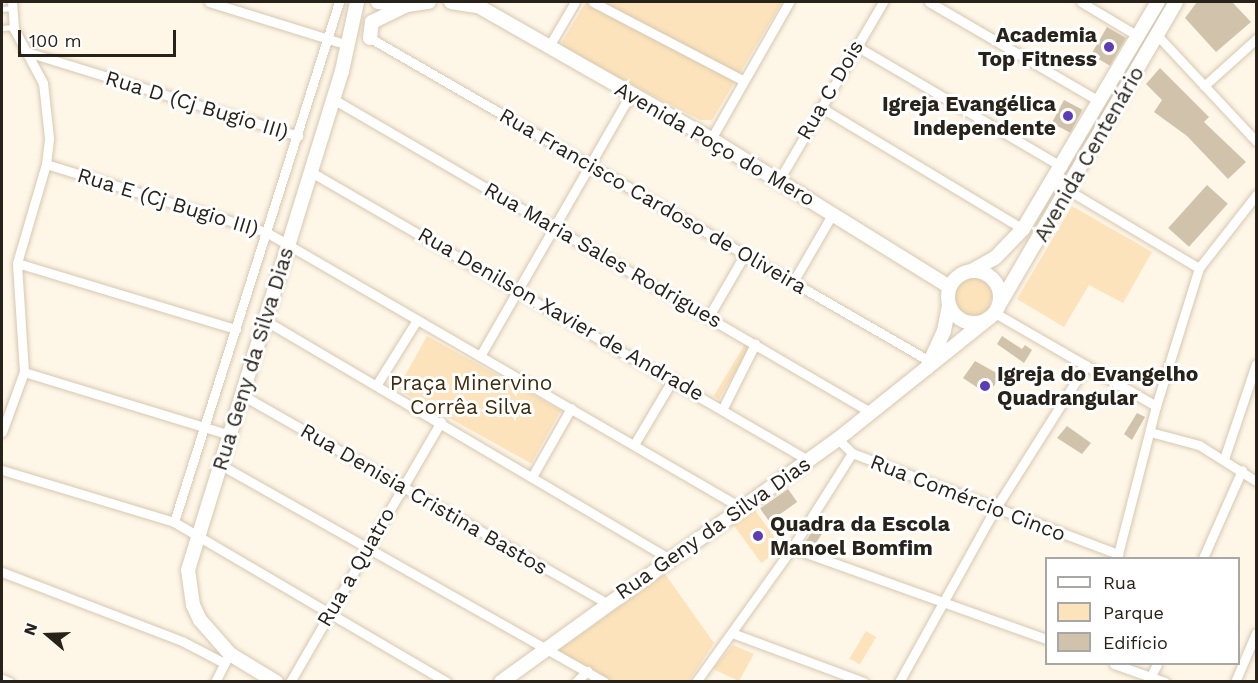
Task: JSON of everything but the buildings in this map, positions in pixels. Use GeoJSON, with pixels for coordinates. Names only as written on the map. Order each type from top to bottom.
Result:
{"type":"FeatureCollection","features":[{"type":"Feature","properties":{"kind":"main road","name":"Rua Geny da Silva Dias"},"geometry":{"type":"LineString","coordinates":[[276,681],[227,658],[200,620],[193,605],[188,570],[197,535],[267,321],[287,246],[333,99],[357,2]]}},
{"type":"Feature","properties":{"kind":"main road"},"geometry":{"type":"LineString","coordinates":[[378,2],[407,5],[429,2]]}},
{"type":"Feature","properties":{"kind":"main road","name":"Avenida Poço do Mero"},"geometry":{"type":"LineString","coordinates":[[451,2],[474,4],[630,95],[711,139],[950,287]]}},
{"type":"Feature","properties":{"kind":"main road","name":"Avenida Centenário"},"geometry":{"type":"LineString","coordinates":[[974,270],[995,258],[1023,229],[1062,167],[1158,2]]}},
{"type":"Feature","properties":{"kind":"main road","name":"Avenida Centenário"},"geometry":{"type":"LineString","coordinates":[[994,312],[1068,191],[1176,2]]}},
{"type":"Feature","properties":{"kind":"main road"},"geometry":{"type":"LineString","coordinates":[[370,38],[372,22],[407,5]]}},
{"type":"Feature","properties":{"kind":"main road"},"geometry":{"type":"LineString","coordinates":[[1102,96],[1119,101]]}},
{"type":"Feature","properties":{"kind":"main road"},"geometry":{"type":"LineString","coordinates":[[974,270],[995,281],[994,312],[965,321],[949,305],[950,287],[959,275],[974,270]]}},
{"type":"Feature","properties":{"kind":"main road","name":"Rua Geny da Silva Dias"},"geometry":{"type":"LineString","coordinates":[[930,366],[944,331],[949,305]]}},
{"type":"Feature","properties":{"kind":"main road","name":"Rua Geny da Silva Dias"},"geometry":{"type":"LineString","coordinates":[[501,681],[872,413],[994,312]]}},
{"type":"Feature","properties":{"kind":"street"},"geometry":{"type":"LineString","coordinates":[[209,2],[348,45]]}},
{"type":"Feature","properties":{"kind":"street"},"geometry":{"type":"LineString","coordinates":[[174,522],[339,2]]}},
{"type":"Feature","properties":{"kind":"street"},"geometry":{"type":"LineString","coordinates":[[548,48],[575,2]]}},
{"type":"Feature","properties":{"kind":"street"},"geometry":{"type":"LineString","coordinates":[[593,2],[744,81]]}},
{"type":"Feature","properties":{"kind":"street"},"geometry":{"type":"LineString","coordinates":[[711,139],[789,2]]}},
{"type":"Feature","properties":{"kind":"street","name":"Rua C Dois"},"geometry":{"type":"LineString","coordinates":[[779,180],[883,2]]}},
{"type":"Feature","properties":{"kind":"street"},"geometry":{"type":"LineString","coordinates":[[929,2],[1102,96]]}},
{"type":"Feature","properties":{"kind":"street"},"geometry":{"type":"LineString","coordinates":[[1081,2],[1138,36]]}},
{"type":"Feature","properties":{"kind":"street"},"geometry":{"type":"LineString","coordinates":[[2,432],[24,372],[17,263],[46,164],[49,138],[45,92],[14,27],[8,6]]}},
{"type":"Feature","properties":{"kind":"street"},"geometry":{"type":"LineString","coordinates":[[1157,35],[1257,141]]}},
{"type":"Feature","properties":{"kind":"street","name":"Rua Francisco Cardoso de Oliveira"},"geometry":{"type":"LineString","coordinates":[[370,38],[793,282],[930,366]]}},
{"type":"Feature","properties":{"kind":"street"},"geometry":{"type":"LineString","coordinates":[[1204,86],[1257,39]]}},
{"type":"Feature","properties":{"kind":"street"},"geometry":{"type":"LineString","coordinates":[[856,46],[1062,167]]}},
{"type":"Feature","properties":{"kind":"street","name":"Rua D (Cj Bugio III)"},"geometry":{"type":"LineString","coordinates":[[27,52],[298,136]]}},
{"type":"Feature","properties":{"kind":"street"},"geometry":{"type":"LineString","coordinates":[[480,356],[630,95]]}},
{"type":"Feature","properties":{"kind":"street","name":"Rua Maria Sales Rodrigues"},"geometry":{"type":"LineString","coordinates":[[333,99],[872,413]]}},
{"type":"Feature","properties":{"kind":"street"},"geometry":{"type":"LineString","coordinates":[[820,107],[1023,229]]}},
{"type":"Feature","properties":{"kind":"street","name":"Rua E (Cj Bugio III)"},"geometry":{"type":"LineString","coordinates":[[46,164],[266,232],[635,443],[740,507]]}},
{"type":"Feature","properties":{"kind":"street","name":"Rua Denilson Xavier de Andrade"},"geometry":{"type":"LineString","coordinates":[[311,172],[519,289],[808,460]]}},
{"type":"Feature","properties":{"kind":"street"},"geometry":{"type":"LineString","coordinates":[[1053,181],[1199,268]]}},
{"type":"Feature","properties":{"kind":"street"},"geometry":{"type":"LineString","coordinates":[[1118,556],[1156,406],[1199,268],[1257,195]]}},
{"type":"Feature","properties":{"kind":"street"},"geometry":{"type":"LineString","coordinates":[[793,282],[833,213]]}},
{"type":"Feature","properties":{"kind":"street"},"geometry":{"type":"LineString","coordinates":[[709,316],[745,254]]}},
{"type":"Feature","properties":{"kind":"street"},"geometry":{"type":"LineString","coordinates":[[17,263],[236,329]]}},
{"type":"Feature","properties":{"kind":"street"},"geometry":{"type":"LineString","coordinates":[[994,312],[1156,406]]}},
{"type":"Feature","properties":{"kind":"street"},"geometry":{"type":"LineString","coordinates":[[377,384],[417,320]]}},
{"type":"Feature","properties":{"kind":"street"},"geometry":{"type":"LineString","coordinates":[[267,321],[533,475],[670,559]]}},
{"type":"Feature","properties":{"kind":"street"},"geometry":{"type":"LineString","coordinates":[[723,408],[755,344]]}},
{"type":"Feature","properties":{"kind":"street"},"geometry":{"type":"LineString","coordinates":[[899,681],[996,509],[1086,365]]}},
{"type":"Feature","properties":{"kind":"street"},"geometry":{"type":"LineString","coordinates":[[1224,459],[1256,369]]}},
{"type":"Feature","properties":{"kind":"street"},"geometry":{"type":"LineString","coordinates":[[24,372],[230,435]]}},
{"type":"Feature","properties":{"kind":"street"},"geometry":{"type":"LineString","coordinates":[[635,443],[673,379]]}},
{"type":"Feature","properties":{"kind":"street","name":"Rua Denisia Cristina Bastos"},"geometry":{"type":"LineString","coordinates":[[242,395],[607,603]]}},
{"type":"Feature","properties":{"kind":"street"},"geometry":{"type":"LineString","coordinates":[[533,475],[571,408]]}},
{"type":"Feature","properties":{"kind":"street","name":"Rua a Quatro"},"geometry":{"type":"LineString","coordinates":[[290,681],[441,422]]}},
{"type":"Feature","properties":{"kind":"street"},"geometry":{"type":"LineString","coordinates":[[1150,432],[1190,442],[1224,459],[1257,481]]}},
{"type":"Feature","properties":{"kind":"street"},"geometry":{"type":"LineString","coordinates":[[696,681],[792,548],[852,453],[837,439]]}},
{"type":"Feature","properties":{"kind":"street","name":"Rua Comércio Cinco"},"geometry":{"type":"LineString","coordinates":[[852,453],[1118,556]]}},
{"type":"Feature","properties":{"kind":"street"},"geometry":{"type":"LineString","coordinates":[[221,465],[605,681]]}},
{"type":"Feature","properties":{"kind":"street"},"geometry":{"type":"LineString","coordinates":[[2,470],[174,522],[447,681]]}},
{"type":"Feature","properties":{"kind":"street"},"geometry":{"type":"LineString","coordinates":[[1203,557],[1242,470]]}},
{"type":"Feature","properties":{"kind":"street"},"geometry":{"type":"LineString","coordinates":[[792,548],[1045,638]]}},
{"type":"Feature","properties":{"kind":"street"},"geometry":{"type":"LineString","coordinates":[[2,572],[227,658],[215,681]]}},
{"type":"Feature","properties":{"kind":"street"},"geometry":{"type":"LineString","coordinates":[[732,633],[864,681]]}},
{"type":"Feature","properties":{"kind":"street"},"geometry":{"type":"LineString","coordinates":[[1235,681],[1257,633]]}},
{"type":"Feature","properties":{"kind":"street"},"geometry":{"type":"LineString","coordinates":[[1120,665],[1165,681]]}},
{"type":"Feature","properties":{"kind":"street"},"geometry":{"type":"LineString","coordinates":[[1151,676],[1155,665]]}},
{"type":"Feature","properties":{"kind":"street"},"geometry":{"type":"LineString","coordinates":[[576,681],[587,671]]}},
{"type":"Feature","properties":{"kind":"street"},"geometry":{"type":"LineString","coordinates":[[2,679],[9,681]]}},
{"type":"Feature","properties":{"kind":"lane"},"geometry":{"type":"LineString","coordinates":[[2,28],[14,27]]}},
{"type":"Feature","properties":{"kind":"green space"},"geometry":{"type":"Polygon","coordinates":[[[586,2],[782,2],[712,120],[700,120],[565,50],[562,42],[586,2]]]}},
{"type":"Feature","properties":{"kind":"green space"},"geometry":{"type":"Polygon","coordinates":[[[1072,206],[1152,252],[1123,303],[1089,285],[1064,327],[1017,299],[1072,206]]]}},
{"type":"Feature","properties":{"kind":"green space"},"geometry":{"type":"Polygon","coordinates":[[[970,275],[985,279],[993,294],[988,310],[977,317],[960,313],[951,300],[956,283],[970,275]]]}},
{"type":"Feature","properties":{"kind":"green space","name":"Praça Minervino Corrêa Silva"},"geometry":{"type":"Polygon","coordinates":[[[427,336],[561,410],[531,464],[397,389],[427,336]]]}},
{"type":"Feature","properties":{"kind":"green space"},"geometry":{"type":"Polygon","coordinates":[[[745,344],[750,347],[719,399],[714,396],[745,344]]]}},
{"type":"Feature","properties":{"kind":"green space","name":"Quadra da Escola Manoel Bomfim"},"geometry":{"type":"Polygon","coordinates":[[[754,509],[782,548],[761,563],[733,524],[754,509]]]}},
{"type":"Feature","properties":{"kind":"green space"},"geometry":{"type":"Polygon","coordinates":[[[665,574],[714,643],[689,681],[604,681],[557,651],[665,574]]]}},
{"type":"Feature","properties":{"kind":"green space"},"geometry":{"type":"Polygon","coordinates":[[[866,631],[876,637],[860,665],[850,658],[866,631]]]}},
{"type":"Feature","properties":{"kind":"green space"},"geometry":{"type":"Polygon","coordinates":[[[733,645],[754,654],[739,681],[713,669],[733,645]]]}},
{"type":"Feature","properties":{"kind":"place","name":"Academia Top Fitness"},"geometry":{"type":"Point","coordinates":[1109,47]}},
{"type":"Feature","properties":{"kind":"place","name":"Igreja Evangélica Independente"},"geometry":{"type":"Point","coordinates":[1068,116]}},
{"type":"Feature","properties":{"kind":"place","name":"Igreja do Evangelho Quadrangular"},"geometry":{"type":"Point","coordinates":[985,386]}},
{"type":"Feature","properties":{"kind":"place","name":"Quadra da Escola Manoel Bomfim"},"geometry":{"type":"Point","coordinates":[758,536]}}]}
